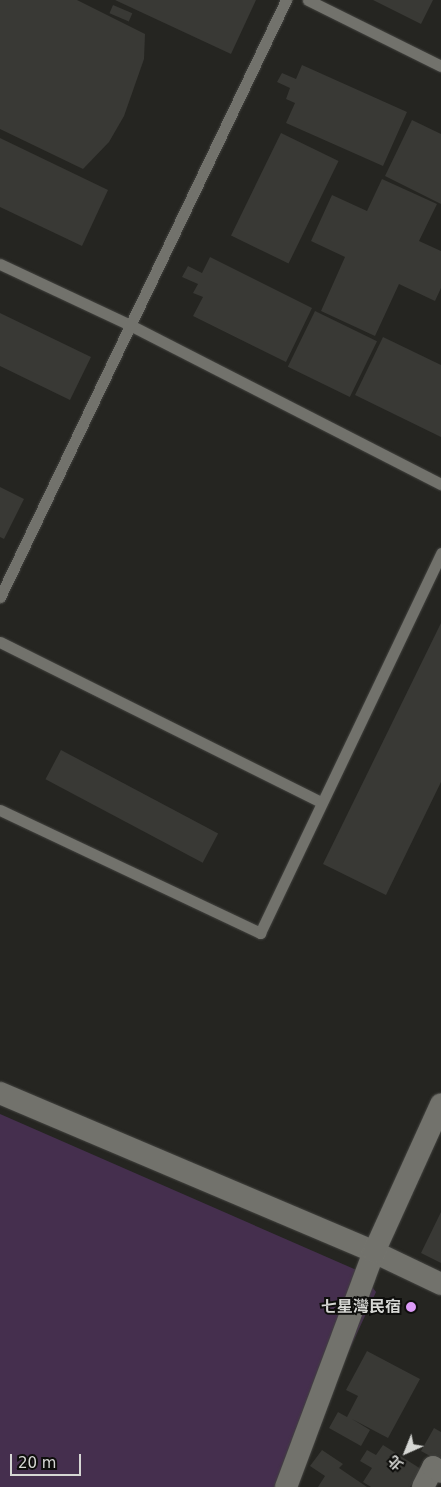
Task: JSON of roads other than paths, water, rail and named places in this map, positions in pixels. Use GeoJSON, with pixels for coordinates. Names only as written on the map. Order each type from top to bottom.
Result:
{"type":"FeatureCollection","features":[{"type":"Feature","properties":{"kind":"street"},"geometry":{"type":"LineString","coordinates":[[0,1093],[374,1252],[441,1284]]}},
{"type":"Feature","properties":{"kind":"street"},"geometry":{"type":"LineString","coordinates":[[286,1487],[374,1252],[441,1104]]}},
{"type":"Feature","properties":{"kind":"street"},"geometry":{"type":"LineString","coordinates":[[423,1487],[433,1467],[441,1472]]}},
{"type":"Feature","properties":{"kind":"lane"},"geometry":{"type":"LineString","coordinates":[[0,597],[286,0]]}},
{"type":"Feature","properties":{"kind":"lane"},"geometry":{"type":"LineString","coordinates":[[308,0],[441,66]]}},
{"type":"Feature","properties":{"kind":"lane"},"geometry":{"type":"LineString","coordinates":[[0,264],[130,325],[441,484]]}},
{"type":"Feature","properties":{"kind":"lane"},"geometry":{"type":"LineString","coordinates":[[0,810],[260,933],[319,801],[441,553]]}},
{"type":"Feature","properties":{"kind":"lane"},"geometry":{"type":"LineString","coordinates":[[0,642],[319,801]]}},
{"type":"Feature","properties":{"kind":"place","name":"七星灣民宿"},"geometry":{"type":"Point","coordinates":[411,1307]}}]}
